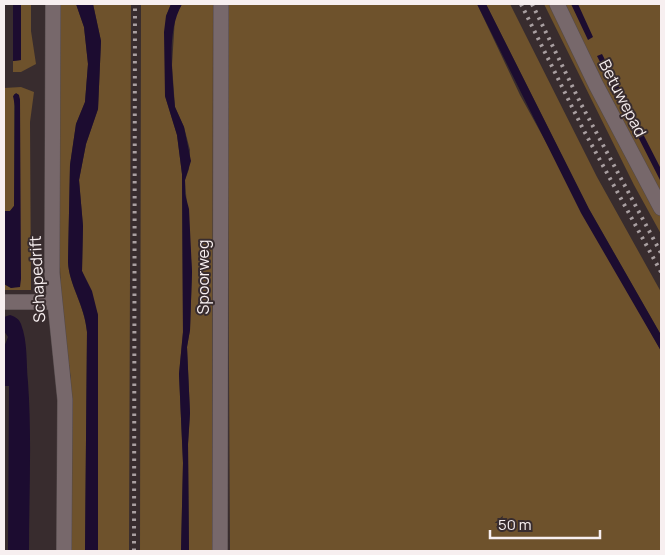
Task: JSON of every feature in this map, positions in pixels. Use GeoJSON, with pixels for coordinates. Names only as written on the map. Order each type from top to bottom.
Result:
{"type":"FeatureCollection","features":[{"type":"Feature","properties":{"kind":"street","name":"Schapedrift"},"geometry":{"type":"LineString","coordinates":[[53,4],[52,187],[54,302],[65,400],[64,551]]}},
{"type":"Feature","properties":{"kind":"street","name":"Spoorweg"},"geometry":{"type":"LineString","coordinates":[[220,551],[221,4]]}},
{"type":"Feature","properties":{"kind":"street","name":"Betuwepad"},"geometry":{"type":"LineString","coordinates":[[557,4],[596,85],[661,208]]}},
{"type":"Feature","properties":{"kind":"street"},"geometry":{"type":"LineString","coordinates":[[4,302],[54,302]]}},
{"type":"Feature","properties":{"kind":"shaded area"},"geometry":{"type":"Polygon","coordinates":[[[13,4],[21,4],[21,60],[13,61],[13,4]]]}},
{"type":"Feature","properties":{"kind":"shaded area"},"geometry":{"type":"Polygon","coordinates":[[[21,4],[31,4],[31,31],[36,64],[21,72],[13,72],[13,61],[21,60],[21,4]]]}},
{"type":"Feature","properties":{"kind":"shaded area"},"geometry":{"type":"Polygon","coordinates":[[[60,4],[76,4],[84,27],[88,64],[85,102],[76,124],[70,165],[68,262],[71,279],[86,322],[87,332],[85,551],[71,551],[71,380],[61,305],[60,266],[60,4]]]}},
{"type":"Feature","properties":{"kind":"shaded area"},"geometry":{"type":"Polygon","coordinates":[[[76,4],[93,4],[101,41],[98,109],[86,144],[79,180],[83,226],[82,271],[92,291],[98,315],[98,551],[85,551],[87,332],[86,322],[71,279],[68,262],[70,165],[76,124],[85,102],[88,64],[84,27],[76,4]]]}},
{"type":"Feature","properties":{"kind":"shaded area"},"geometry":{"type":"Polygon","coordinates":[[[93,4],[131,4],[129,551],[98,551],[98,315],[82,271],[83,226],[79,180],[86,144],[98,109],[101,41],[93,4]]]}},
{"type":"Feature","properties":{"kind":"shaded area"},"geometry":{"type":"Polygon","coordinates":[[[141,4],[171,4],[166,16],[165,96],[177,135],[182,174],[183,332],[179,374],[183,463],[181,551],[140,551],[141,4]]]}},
{"type":"Feature","properties":{"kind":"shaded area"},"geometry":{"type":"Polygon","coordinates":[[[171,4],[182,4],[177,15],[172,37],[172,74],[175,107],[184,127],[191,161],[185,180],[185,194],[189,209],[192,272],[190,330],[187,347],[190,413],[188,444],[189,551],[181,551],[183,463],[179,374],[183,332],[182,174],[177,135],[165,96],[164,32],[166,16],[171,4]]]}},
{"type":"Feature","properties":{"kind":"shaded area"},"geometry":{"type":"Polygon","coordinates":[[[182,4],[213,4],[212,551],[189,551],[188,444],[190,413],[187,347],[190,330],[192,272],[185,180],[189,169],[190,150],[184,127],[175,107],[172,65],[175,17],[182,4]]]}},
{"type":"Feature","properties":{"kind":"shaded area"},"geometry":{"type":"Polygon","coordinates":[[[227,4],[477,4],[520,95],[661,351],[661,551],[230,551],[227,4]]]}},
{"type":"Feature","properties":{"kind":"shaded area"},"geometry":{"type":"Polygon","coordinates":[[[477,4],[486,4],[589,209],[661,335],[661,351],[581,213],[477,4]]]}},
{"type":"Feature","properties":{"kind":"shaded area"},"geometry":{"type":"Polygon","coordinates":[[[486,4],[510,4],[597,177],[661,292],[661,335],[589,209],[486,4]]]}},
{"type":"Feature","properties":{"kind":"shaded area"},"geometry":{"type":"Polygon","coordinates":[[[544,4],[551,4],[661,217],[661,234],[634,185],[544,4]]]}},
{"type":"Feature","properties":{"kind":"shaded area"},"geometry":{"type":"Polygon","coordinates":[[[562,4],[661,4],[661,199],[562,4]]]}},
{"type":"Feature","properties":{"kind":"shaded area"},"geometry":{"type":"Polygon","coordinates":[[[571,4],[578,4],[593,37],[588,40],[571,4]]]}},
{"type":"Feature","properties":{"kind":"shaded area"},"geometry":{"type":"Polygon","coordinates":[[[602,54],[661,169],[661,182],[597,56],[602,54]]]}},
{"type":"Feature","properties":{"kind":"shaded area"},"geometry":{"type":"Polygon","coordinates":[[[21,87],[34,92],[30,122],[31,290],[4,290],[4,284],[11,288],[20,285],[20,100],[18,94],[14,94],[14,206],[10,211],[4,211],[4,88],[21,87]]]}},
{"type":"Feature","properties":{"kind":"shaded area"},"geometry":{"type":"Polygon","coordinates":[[[16,93],[19,95],[20,100],[21,279],[20,287],[11,288],[4,284],[4,211],[10,211],[14,206],[15,106],[13,96],[16,93]]]}},
{"type":"Feature","properties":{"kind":"shaded area"},"geometry":{"type":"Polygon","coordinates":[[[10,315],[17,318],[21,324],[25,338],[30,424],[29,551],[8,551],[9,386],[4,386],[4,347],[8,337],[4,331],[4,317],[10,315]]]}},
{"type":"Feature","properties":{"kind":"railway"},"geometry":{"type":"LineString","coordinates":[[134,551],[135,4]]}},
{"type":"Feature","properties":{"kind":"railway"},"geometry":{"type":"LineString","coordinates":[[521,4],[583,129],[661,272]]}},
{"type":"Feature","properties":{"kind":"railway"},"geometry":{"type":"LineString","coordinates":[[532,4],[581,104],[661,253]]}}]}
